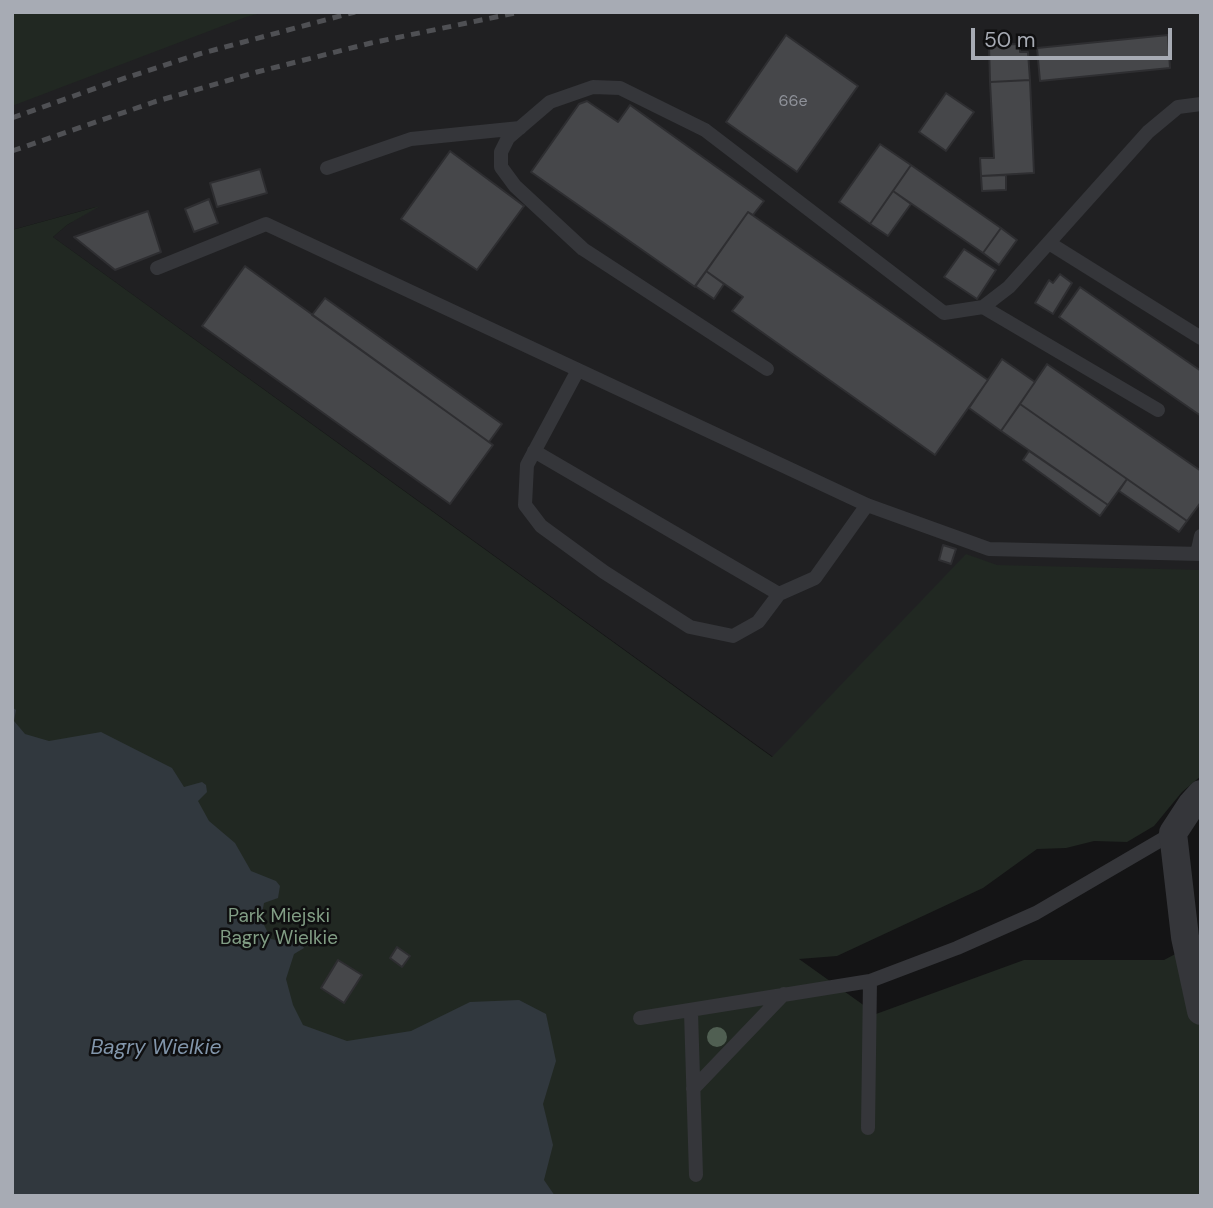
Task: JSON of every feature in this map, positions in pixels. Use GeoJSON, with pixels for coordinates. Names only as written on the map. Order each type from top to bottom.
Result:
{"type":"FeatureCollection","features":[{"type":"Feature","properties":{"kind":"street"},"geometry":{"type":"LineString","coordinates":[[1201,794],[1173,833],[1185,937],[1201,1011]]}},
{"type":"Feature","properties":{"kind":"lane"},"geometry":{"type":"LineString","coordinates":[[767,369],[583,249],[515,186],[500,167],[500,152],[508,138],[550,102],[593,87],[620,88],[705,130],[944,313],[983,307],[1009,287],[1148,132],[1178,107],[1201,104]]}},
{"type":"Feature","properties":{"kind":"lane"},"geometry":{"type":"LineString","coordinates":[[327,168],[411,139],[520,128]]}},
{"type":"Feature","properties":{"kind":"lane"},"geometry":{"type":"LineString","coordinates":[[158,268],[267,224],[867,505],[989,549],[1199,554],[1201,536]]}},
{"type":"Feature","properties":{"kind":"lane"},"geometry":{"type":"LineString","coordinates":[[1049,243],[1201,338]]}},
{"type":"Feature","properties":{"kind":"lane"},"geometry":{"type":"LineString","coordinates":[[983,307],[1158,410]]}},
{"type":"Feature","properties":{"kind":"lane"},"geometry":{"type":"LineString","coordinates":[[578,370],[527,464],[525,505],[541,526],[604,572],[690,627],[733,636],[758,622],[779,594],[815,578],[867,505]]}},
{"type":"Feature","properties":{"kind":"lane"},"geometry":{"type":"LineString","coordinates":[[534,451],[779,594]]}},
{"type":"Feature","properties":{"kind":"lane"},"geometry":{"type":"LineString","coordinates":[[640,1018],[691,1012],[870,981],[957,948],[1036,913],[1173,833]]}},
{"type":"Feature","properties":{"kind":"lane"},"geometry":{"type":"LineString","coordinates":[[868,1128],[870,981]]}},
{"type":"Feature","properties":{"kind":"lane"},"geometry":{"type":"LineString","coordinates":[[693,1089],[784,994]]}},
{"type":"Feature","properties":{"kind":"lane"},"geometry":{"type":"LineString","coordinates":[[691,1012],[696,1175]]}},
{"type":"Feature","properties":{"kind":"shaded area"},"geometry":{"type":"Polygon","coordinates":[[[12,12],[1201,12],[1201,570],[776,759],[53,237],[96,207],[12,230],[12,12]]]}},
{"type":"Feature","properties":{"kind":"green space"},"geometry":{"type":"Polygon","coordinates":[[[12,12],[265,12],[12,106],[12,12]]]}},
{"type":"Feature","properties":{"kind":"green space","name":"Park Miejski Bagry Wielkie"},"geometry":{"type":"Polygon","coordinates":[[[100,206],[67,225],[53,237],[772,757],[966,554],[997,565],[1201,570],[1201,776],[1182,792],[1154,826],[1127,842],[1094,841],[1066,848],[1037,849],[983,888],[837,956],[799,959],[876,1014],[1024,960],[1164,960],[1200,941],[1201,928],[1201,1196],[12,1196],[12,230],[100,206]]]}},
{"type":"Feature","properties":{"kind":"water","name":"Bagry Wielkie"},"geometry":{"type":"Polygon","coordinates":[[[12,707],[16,710],[14,721],[25,734],[49,741],[101,732],[172,768],[184,787],[202,782],[206,785],[207,792],[198,801],[209,821],[235,843],[251,871],[276,881],[280,886],[278,898],[264,903],[261,919],[271,939],[281,941],[290,934],[299,938],[304,948],[294,954],[286,979],[293,1005],[303,1025],[347,1041],[411,1031],[470,1002],[519,1000],[546,1014],[556,1061],[543,1104],[553,1145],[544,1180],[555,1196],[12,1196],[12,707]]]}},
{"type":"Feature","properties":{"kind":"building"},"geometry":{"type":"Polygon","coordinates":[[[786,35],[858,86],[797,172],[726,122],[786,35]]]}},
{"type":"Feature","properties":{"kind":"building"},"geometry":{"type":"Polygon","coordinates":[[[1168,35],[1170,68],[1040,81],[1037,48],[1168,35]]]}},
{"type":"Feature","properties":{"kind":"building"},"geometry":{"type":"Polygon","coordinates":[[[1020,44],[1020,52],[1028,52],[1030,80],[990,82],[989,45],[1020,44]]]}},
{"type":"Feature","properties":{"kind":"building"},"geometry":{"type":"Polygon","coordinates":[[[1030,80],[1034,173],[981,176],[980,158],[994,158],[990,82],[1030,80]]]}},
{"type":"Feature","properties":{"kind":"building"},"geometry":{"type":"Polygon","coordinates":[[[946,93],[974,112],[946,151],[919,132],[946,93]]]}},
{"type":"Feature","properties":{"kind":"building"},"geometry":{"type":"Polygon","coordinates":[[[587,101],[618,122],[630,105],[764,201],[753,215],[748,212],[695,287],[531,172],[579,104],[587,101]]]}},
{"type":"Feature","properties":{"kind":"building"},"geometry":{"type":"Polygon","coordinates":[[[880,144],[911,165],[870,224],[839,202],[880,144]]]}},
{"type":"Feature","properties":{"kind":"building"},"geometry":{"type":"Polygon","coordinates":[[[450,151],[524,206],[477,270],[401,219],[450,151]]]}},
{"type":"Feature","properties":{"kind":"building"},"geometry":{"type":"Polygon","coordinates":[[[911,165],[1001,228],[983,253],[893,191],[911,165]]]}},
{"type":"Feature","properties":{"kind":"building"},"geometry":{"type":"Polygon","coordinates":[[[260,169],[267,193],[217,207],[210,183],[260,169]]]}},
{"type":"Feature","properties":{"kind":"building"},"geometry":{"type":"Polygon","coordinates":[[[1006,175],[1006,190],[982,191],[981,176],[1006,175]]]}},
{"type":"Feature","properties":{"kind":"building"},"geometry":{"type":"Polygon","coordinates":[[[893,191],[911,204],[888,236],[870,224],[893,191]]]}},
{"type":"Feature","properties":{"kind":"building"},"geometry":{"type":"Polygon","coordinates":[[[209,199],[218,223],[194,232],[185,209],[209,199]]]}},
{"type":"Feature","properties":{"kind":"building"},"geometry":{"type":"Polygon","coordinates":[[[148,211],[161,252],[115,270],[74,237],[148,211]]]}},
{"type":"Feature","properties":{"kind":"building"},"geometry":{"type":"Polygon","coordinates":[[[748,212],[988,380],[935,455],[732,311],[743,297],[706,271],[748,212]]]}},
{"type":"Feature","properties":{"kind":"building"},"geometry":{"type":"Polygon","coordinates":[[[1001,228],[1017,240],[999,265],[983,253],[1001,228]]]}},
{"type":"Feature","properties":{"kind":"building"},"geometry":{"type":"Polygon","coordinates":[[[964,249],[996,270],[977,299],[944,277],[964,249]]]}},
{"type":"Feature","properties":{"kind":"building"},"geometry":{"type":"Polygon","coordinates":[[[245,266],[493,445],[450,504],[202,326],[245,266]]]}},
{"type":"Feature","properties":{"kind":"building"},"geometry":{"type":"Polygon","coordinates":[[[706,271],[724,284],[714,299],[695,286],[706,271]]]}},
{"type":"Feature","properties":{"kind":"building"},"geometry":{"type":"Polygon","coordinates":[[[1060,274],[1072,283],[1053,314],[1035,303],[1049,280],[1053,283],[1060,274]]]}},
{"type":"Feature","properties":{"kind":"building"},"geometry":{"type":"Polygon","coordinates":[[[1080,287],[1201,371],[1201,416],[1059,317],[1080,287]]]}},
{"type":"Feature","properties":{"kind":"building"},"geometry":{"type":"Polygon","coordinates":[[[325,298],[502,424],[489,442],[312,315],[325,298]]]}},
{"type":"Feature","properties":{"kind":"building"},"geometry":{"type":"Polygon","coordinates":[[[1002,359],[1035,382],[1001,431],[969,408],[1002,359]]]}},
{"type":"Feature","properties":{"kind":"building"},"geometry":{"type":"Polygon","coordinates":[[[1047,364],[1201,471],[1201,502],[1187,521],[1020,404],[1047,364]]]}},
{"type":"Feature","properties":{"kind":"building"},"geometry":{"type":"Polygon","coordinates":[[[1020,404],[1127,479],[1108,505],[1001,431],[1020,404]]]}},
{"type":"Feature","properties":{"kind":"building"},"geometry":{"type":"Polygon","coordinates":[[[1029,451],[1108,505],[1100,516],[1023,460],[1029,451]]]}},
{"type":"Feature","properties":{"kind":"building"},"geometry":{"type":"Polygon","coordinates":[[[1127,479],[1187,521],[1179,532],[1119,491],[1127,479]]]}},
{"type":"Feature","properties":{"kind":"building"},"geometry":{"type":"Polygon","coordinates":[[[943,545],[956,549],[951,564],[939,560],[943,545]]]}},
{"type":"Feature","properties":{"kind":"building"},"geometry":{"type":"Polygon","coordinates":[[[397,947],[410,956],[402,967],[390,958],[397,947]]]}},
{"type":"Feature","properties":{"kind":"building"},"geometry":{"type":"Polygon","coordinates":[[[338,960],[362,975],[344,1003],[321,988],[338,960]]]}},
{"type":"Feature","properties":{"kind":"railway"},"geometry":{"type":"LineString","coordinates":[[12,118],[199,54],[355,12]]}},
{"type":"Feature","properties":{"kind":"railway"},"geometry":{"type":"LineString","coordinates":[[12,151],[154,102],[257,72],[371,43],[520,12]]}}]}
